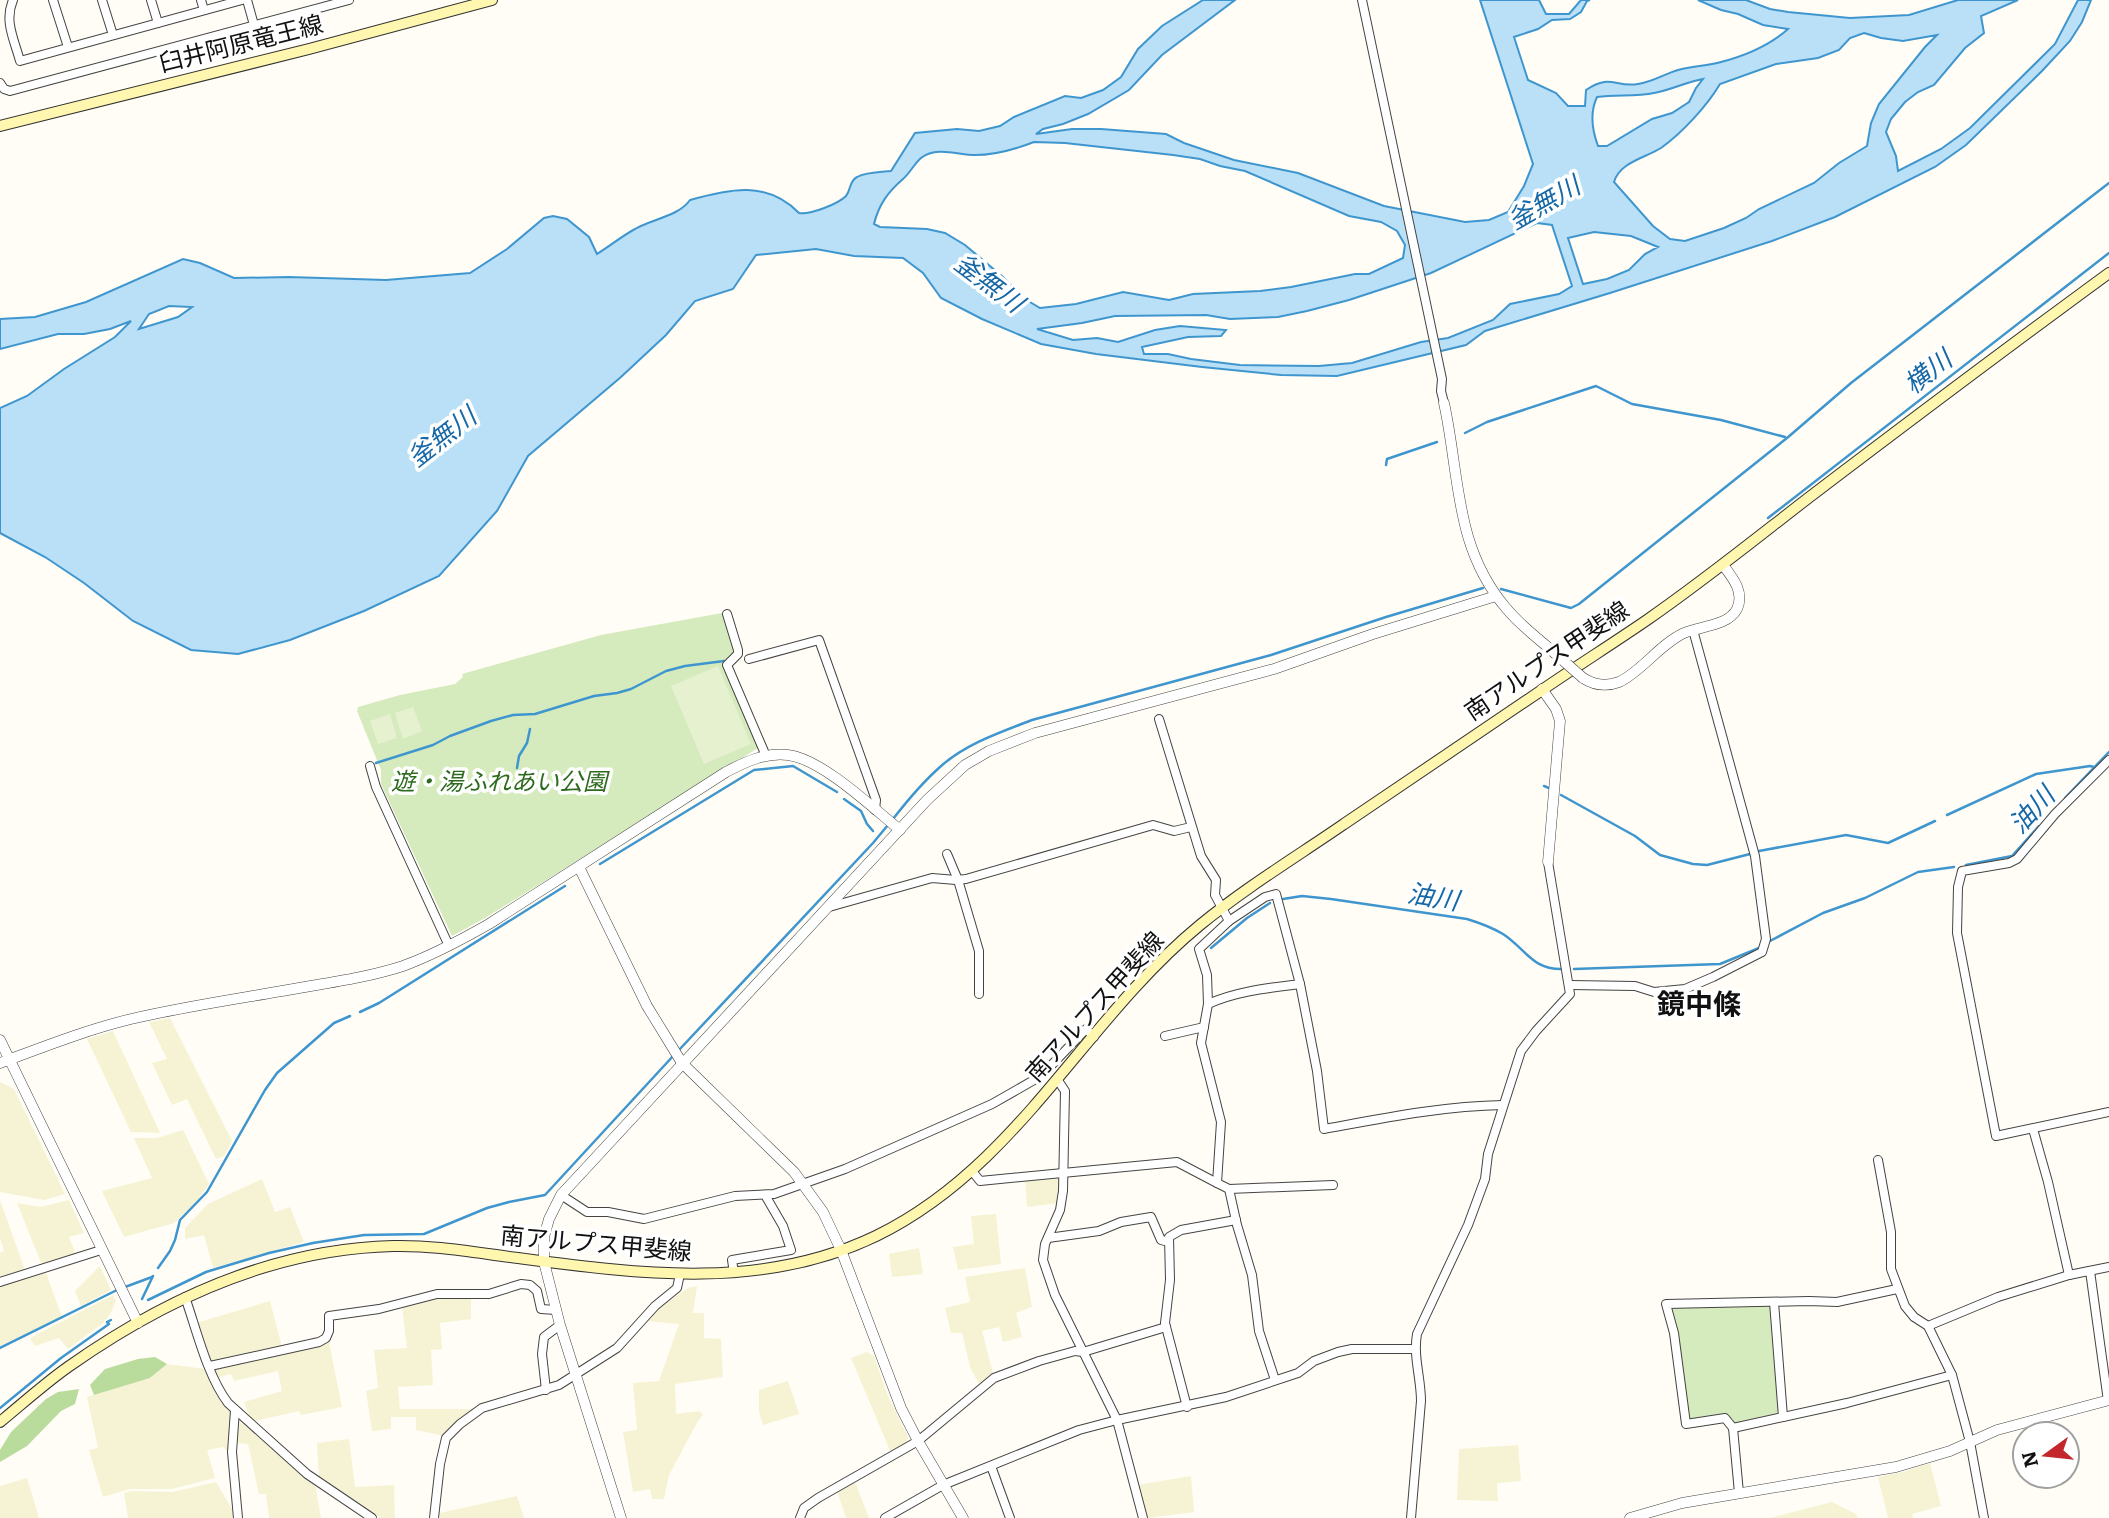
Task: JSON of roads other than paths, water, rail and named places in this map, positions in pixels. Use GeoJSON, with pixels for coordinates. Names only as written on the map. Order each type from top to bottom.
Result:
{"type":"FeatureCollection","features":[{"type":"Feature","properties":{"kind":"main road","name":"臼井阿原竜王線"},"geometry":{"type":"LineString","coordinates":[[0,126],[492,0]]}},
{"type":"Feature","properties":{"kind":"main road","name":"南アルプス甲斐線"},"geometry":{"type":"LineString","coordinates":[[0,1422],[67,1368],[138,1323],[185,1297],[271,1264],[348,1250],[394,1246],[680,1274],[733,1273],[776,1268],[841,1250],[899,1224],[937,1200],[990,1155],[1147,975],[1199,926],[1542,689],[1646,621],[2109,273]]}},
{"type":"Feature","properties":{"kind":"street"},"geometry":{"type":"LineString","coordinates":[[13,0],[8,11],[9,21],[20,61],[244,0],[254,25]]}},
{"type":"Feature","properties":{"kind":"street"},"geometry":{"type":"LineString","coordinates":[[53,0],[68,47]]}},
{"type":"Feature","properties":{"kind":"street"},"geometry":{"type":"LineString","coordinates":[[102,0],[113,35]]}},
{"type":"Feature","properties":{"kind":"street"},"geometry":{"type":"LineString","coordinates":[[151,0],[158,23]]}},
{"type":"Feature","properties":{"kind":"street"},"geometry":{"type":"LineString","coordinates":[[201,0],[204,10]]}},
{"type":"Feature","properties":{"kind":"street"},"geometry":{"type":"LineString","coordinates":[[0,83],[4,89],[10,91],[349,0]]}},
{"type":"Feature","properties":{"kind":"street"},"geometry":{"type":"LineString","coordinates":[[1362,0],[1440,372],[1463,522],[1474,554],[1496,596],[1520,623],[1583,678],[1600,685],[1618,682],[1670,642],[1722,621],[1734,613],[1740,601],[1738,587],[1723,565]]}},
{"type":"Feature","properties":{"kind":"street"},"geometry":{"type":"LineString","coordinates":[[621,1518],[560,1325],[544,1262],[544,1237],[561,1195],[947,779],[989,751],[1035,733],[1274,669],[1373,634],[1496,596]]}},
{"type":"Feature","properties":{"kind":"street"},"geometry":{"type":"LineString","coordinates":[[727,614],[738,654],[727,665],[766,756]]}},
{"type":"Feature","properties":{"kind":"street"},"geometry":{"type":"LineString","coordinates":[[1570,985],[1635,986],[1654,992],[1685,989],[1762,952],[1766,939],[1755,856],[1693,631]]}},
{"type":"Feature","properties":{"kind":"street"},"geometry":{"type":"LineString","coordinates":[[749,659],[819,640],[876,800],[876,810]]}},
{"type":"Feature","properties":{"kind":"street"},"geometry":{"type":"LineString","coordinates":[[1411,1518],[1421,1401],[1415,1349],[1417,1334],[1468,1226],[1485,1179],[1488,1154],[1521,1051],[1570,995],[1548,862],[1560,721],[1556,709],[1542,689]]}},
{"type":"Feature","properties":{"kind":"street"},"geometry":{"type":"LineString","coordinates":[[1158,719],[1200,856],[1216,880],[1215,895],[1229,921]]}},
{"type":"Feature","properties":{"kind":"street"},"geometry":{"type":"LineString","coordinates":[[5,1061],[131,1019],[374,974],[403,966],[449,946],[489,924],[726,772],[766,756],[786,754],[802,758],[820,768],[900,830]]}},
{"type":"Feature","properties":{"kind":"street"},"geometry":{"type":"LineString","coordinates":[[2109,760],[2055,814],[2017,859],[2009,863],[1962,871],[1959,875],[1957,933],[1996,1136],[2109,1112]]}},
{"type":"Feature","properties":{"kind":"street"},"geometry":{"type":"LineString","coordinates":[[370,766],[376,787],[449,946]]}},
{"type":"Feature","properties":{"kind":"street"},"geometry":{"type":"LineString","coordinates":[[825,908],[932,878],[958,880],[1153,825],[1174,831],[1191,827]]}},
{"type":"Feature","properties":{"kind":"street"},"geometry":{"type":"LineString","coordinates":[[947,853],[979,951],[979,994]]}},
{"type":"Feature","properties":{"kind":"street"},"geometry":{"type":"LineString","coordinates":[[579,867],[648,1006],[682,1063],[803,1184],[822,1212],[841,1250],[901,1408],[962,1518]]}},
{"type":"Feature","properties":{"kind":"street"},"geometry":{"type":"LineString","coordinates":[[1217,1182],[1220,1122],[1201,1043],[1208,1004],[1207,975],[1199,949],[1229,921],[1265,897],[1276,894],[1300,984],[1317,1070],[1324,1129],[1413,1113],[1503,1105]]}},
{"type":"Feature","properties":{"kind":"street"},"geometry":{"type":"LineString","coordinates":[[1208,1004],[1250,991],[1300,984]]}},
{"type":"Feature","properties":{"kind":"street"},"geometry":{"type":"LineString","coordinates":[[1165,1036],[1204,1027]]}},
{"type":"Feature","properties":{"kind":"street"},"geometry":{"type":"LineString","coordinates":[[561,1195],[587,1212],[608,1212],[644,1219],[735,1196],[774,1194],[845,1169],[992,1104],[1041,1076],[1086,1030],[1094,1037]]}},
{"type":"Feature","properties":{"kind":"street"},"geometry":{"type":"LineString","coordinates":[[0,1040],[5,1061],[138,1323]]}},
{"type":"Feature","properties":{"kind":"street"},"geometry":{"type":"LineString","coordinates":[[1057,1080],[1065,1091],[1064,1173],[1060,1210],[1048,1238],[1043,1260],[1055,1295],[1117,1420],[1143,1518]]}},
{"type":"Feature","properties":{"kind":"street"},"geometry":{"type":"LineString","coordinates":[[2033,1129],[2069,1275]]}},
{"type":"Feature","properties":{"kind":"street"},"geometry":{"type":"LineString","coordinates":[[1878,1160],[1891,1232],[1891,1269],[1905,1306],[1914,1317],[1928,1326],[1952,1375],[1970,1442],[1984,1518]]}},
{"type":"Feature","properties":{"kind":"street"},"geometry":{"type":"LineString","coordinates":[[972,1171],[980,1181],[1177,1162],[1230,1189],[1333,1185]]}},
{"type":"Feature","properties":{"kind":"street"},"geometry":{"type":"LineString","coordinates":[[1230,1189],[1252,1275],[1259,1331],[1275,1380]]}},
{"type":"Feature","properties":{"kind":"street"},"geometry":{"type":"LineString","coordinates":[[733,1273],[732,1260],[792,1250],[783,1226],[765,1195]]}},
{"type":"Feature","properties":{"kind":"street"},"geometry":{"type":"LineString","coordinates":[[1048,1238],[1099,1231],[1121,1222],[1152,1217],[1161,1240],[1169,1242]]}},
{"type":"Feature","properties":{"kind":"street"},"geometry":{"type":"LineString","coordinates":[[1187,1407],[1166,1326],[1170,1280],[1169,1237],[1181,1230],[1236,1220]]}},
{"type":"Feature","properties":{"kind":"street"},"geometry":{"type":"LineString","coordinates":[[0,1282],[102,1250]]}},
{"type":"Feature","properties":{"kind":"street"},"geometry":{"type":"LineString","coordinates":[[1928,1326],[1998,1297],[2069,1275],[2109,1267]]}},
{"type":"Feature","properties":{"kind":"street"},"geometry":{"type":"LineString","coordinates":[[1630,1518],[1682,1503],[1896,1467],[1950,1451],[1997,1430],[2108,1400],[2090,1271]]}},
{"type":"Feature","properties":{"kind":"street"},"geometry":{"type":"LineString","coordinates":[[434,1518],[446,1438],[460,1424],[482,1408],[559,1385],[617,1348],[654,1306],[677,1288],[680,1274]]}},
{"type":"Feature","properties":{"kind":"street"},"geometry":{"type":"LineString","coordinates":[[210,1366],[318,1342],[326,1338],[329,1331],[329,1316],[379,1309],[438,1294],[489,1294],[521,1284],[530,1285],[537,1291],[541,1309],[556,1310]]}},
{"type":"Feature","properties":{"kind":"street"},"geometry":{"type":"LineString","coordinates":[[1739,1493],[1733,1428],[1726,1418],[1686,1424],[1674,1333],[1666,1304],[1837,1302],[1898,1289]]}},
{"type":"Feature","properties":{"kind":"street"},"geometry":{"type":"LineString","coordinates":[[185,1297],[220,1393],[235,1410],[307,1474],[372,1518]]}},
{"type":"Feature","properties":{"kind":"street"},"geometry":{"type":"LineString","coordinates":[[1774,1302],[1783,1417]]}},
{"type":"Feature","properties":{"kind":"street"},"geometry":{"type":"LineString","coordinates":[[546,1390],[542,1354],[544,1337],[560,1325]]}},
{"type":"Feature","properties":{"kind":"street"},"geometry":{"type":"LineString","coordinates":[[800,1518],[804,1508],[818,1498],[918,1441],[994,1378],[1039,1361],[1083,1352],[1166,1326]]}},
{"type":"Feature","properties":{"kind":"street"},"geometry":{"type":"LineString","coordinates":[[885,1518],[943,1485],[1079,1430],[1226,1397],[1298,1373],[1314,1361],[1352,1349],[1415,1349]]}},
{"type":"Feature","properties":{"kind":"street"},"geometry":{"type":"LineString","coordinates":[[1733,1428],[1847,1403],[1952,1375]]}},
{"type":"Feature","properties":{"kind":"street"},"geometry":{"type":"LineString","coordinates":[[235,1410],[232,1452],[238,1518]]}},
{"type":"Feature","properties":{"kind":"street"},"geometry":{"type":"LineString","coordinates":[[991,1466],[1010,1518]]}},
{"type":"Feature","properties":{"kind":"water","name":"釜無川"},"geometry":{"type":"Polygon","coordinates":[[[1203,0],[1235,0],[1162,55],[1129,90],[1088,114],[1043,129],[1036,134],[1072,129],[1101,129],[1166,134],[1234,160],[1298,173],[1384,206],[1465,222],[1489,220],[1508,212],[1524,186],[1533,164],[1480,0],[1539,0],[1546,14],[1569,14],[1581,0],[1590,0],[1581,12],[1570,19],[1552,20],[1538,29],[1514,37],[1528,80],[1556,93],[1568,106],[1585,106],[1586,90],[1601,82],[1630,85],[1643,83],[1678,70],[1730,60],[1765,45],[1788,29],[1763,25],[1698,0],[1746,0],[1770,9],[1850,18],[1909,15],[1958,0],[2018,0],[1981,16],[1984,33],[1965,48],[1934,85],[1905,102],[1891,119],[1886,132],[1896,156],[1898,171],[1941,149],[1970,128],[2055,44],[2078,0],[2091,0],[2070,41],[2042,71],[1966,145],[1935,167],[1835,217],[1772,241],[1485,331],[1466,345],[1337,376],[1281,375],[1096,354],[1041,344],[982,319],[941,298],[923,273],[903,258],[854,256],[816,249],[756,255],[733,289],[695,301],[666,335],[621,377],[528,456],[497,511],[439,576],[364,611],[290,640],[238,654],[191,650],[133,621],[45,557],[0,533],[0,408],[27,396],[115,337],[131,321],[110,329],[84,334],[58,334],[0,349],[0,319],[35,317],[86,302],[183,259],[200,263],[234,278],[386,280],[470,273],[507,249],[544,218],[553,216],[567,219],[589,237],[597,254],[635,229],[679,210],[690,200],[719,193],[761,191],[787,203],[799,213],[810,212],[842,199],[848,194],[857,177],[891,171],[915,133],[957,129],[979,131],[1000,126],[1014,117],[1065,96],[1081,98],[1103,90],[1121,77],[1138,49],[1162,26],[1203,0]],[[1864,33],[1850,38],[1839,50],[1818,58],[1776,64],[1720,84],[1701,110],[1677,135],[1661,148],[1627,165],[1614,182],[1653,226],[1670,239],[1685,241],[1724,228],[1814,183],[1867,146],[1871,123],[1879,104],[1937,35],[1903,41],[1864,33]],[[1703,79],[1666,90],[1597,97],[1593,121],[1598,146],[1607,146],[1652,119],[1672,113],[1689,102],[1703,79]],[[1034,142],[983,155],[941,152],[927,154],[881,204],[874,224],[880,227],[927,229],[945,233],[965,245],[1025,299],[1040,308],[1076,304],[1123,292],[1169,300],[1193,294],[1291,287],[1355,274],[1369,274],[1403,258],[1405,245],[1397,231],[1381,222],[1349,216],[1245,171],[1200,159],[1065,143],[1034,142]],[[1537,223],[1431,273],[1349,300],[1278,317],[1230,319],[1206,315],[1115,316],[1037,329],[1073,340],[1097,338],[1118,342],[1155,330],[1180,326],[1226,330],[1221,336],[1188,337],[1142,347],[1144,354],[1168,354],[1240,365],[1319,366],[1352,363],[1421,342],[1448,338],[1493,320],[1510,304],[1559,294],[1572,286],[1552,225],[1537,223]],[[1594,232],[1568,238],[1583,284],[1607,279],[1629,270],[1645,254],[1658,247],[1631,236],[1594,232]],[[169,306],[149,314],[139,329],[178,317],[192,307],[169,306]]]}},
{"type":"Feature","properties":{"kind":"waterway"},"geometry":{"type":"LineString","coordinates":[[1501,589],[1571,608],[1579,604],[1787,438],[1851,383],[2109,183]]}},
{"type":"Feature","properties":{"kind":"waterway","name":"横川"},"geometry":{"type":"LineString","coordinates":[[1768,518],[2109,253]]}},
{"type":"Feature","properties":{"kind":"waterway"},"geometry":{"type":"LineString","coordinates":[[1465,433],[1487,422],[1596,386],[1632,404],[1721,420],[1785,437]]}},
{"type":"Feature","properties":{"kind":"waterway"},"geometry":{"type":"LineString","coordinates":[[1386,465],[1387,459],[1437,442]]}},
{"type":"Feature","properties":{"kind":"waterway"},"geometry":{"type":"LineString","coordinates":[[893,819],[921,785],[950,759],[972,745],[1008,729],[1032,720],[1271,655],[1483,588]]}},
{"type":"Feature","properties":{"kind":"waterway"},"geometry":{"type":"LineString","coordinates":[[376,763],[433,745],[491,721],[513,715],[535,714],[594,696],[617,693],[666,671],[685,666],[724,661]]}},
{"type":"Feature","properties":{"kind":"waterway"},"geometry":{"type":"LineString","coordinates":[[517,768],[530,729]]}},
{"type":"Feature","properties":{"kind":"waterway","name":"油川"},"geometry":{"type":"LineString","coordinates":[[2065,798],[2109,752]]}},
{"type":"Feature","properties":{"kind":"waterway"},"geometry":{"type":"LineString","coordinates":[[600,864],[754,770],[793,766],[837,792]]}},
{"type":"Feature","properties":{"kind":"waterway"},"geometry":{"type":"LineString","coordinates":[[1947,815],[2036,774],[2094,767]]}},
{"type":"Feature","properties":{"kind":"waterway"},"geometry":{"type":"LineString","coordinates":[[1544,786],[1549,788]]}},
{"type":"Feature","properties":{"kind":"waterway"},"geometry":{"type":"LineString","coordinates":[[1561,795],[1635,836],[1660,855],[1707,865],[1750,854]]}},
{"type":"Feature","properties":{"kind":"waterway"},"geometry":{"type":"LineString","coordinates":[[844,799],[861,811],[873,831]]}},
{"type":"Feature","properties":{"kind":"waterway"},"geometry":{"type":"LineString","coordinates":[[1759,851],[1846,835],[1888,843],[1935,821]]}},
{"type":"Feature","properties":{"kind":"waterway"},"geometry":{"type":"LineString","coordinates":[[679,1050],[888,825]]}},
{"type":"Feature","properties":{"kind":"waterway","name":"油川"},"geometry":{"type":"LineString","coordinates":[[1966,865],[2012,856],[2039,826]]}},
{"type":"Feature","properties":{"kind":"waterway","name":"油川"},"geometry":{"type":"LineString","coordinates":[[1770,941],[1823,913],[1865,898],[1918,872],[1954,867]]}},
{"type":"Feature","properties":{"kind":"waterway"},"geometry":{"type":"LineString","coordinates":[[360,1012],[379,1003],[565,886]]}},
{"type":"Feature","properties":{"kind":"waterway","name":"油川"},"geometry":{"type":"LineString","coordinates":[[1283,899],[1302,896],[1331,899],[1467,919],[1503,934],[1536,962],[1563,969]]}},
{"type":"Feature","properties":{"kind":"waterway","name":"油川"},"geometry":{"type":"LineString","coordinates":[[1211,948],[1270,903]]}},
{"type":"Feature","properties":{"kind":"waterway","name":"油川"},"geometry":{"type":"LineString","coordinates":[[1574,969],[1720,964],[1759,948]]}},
{"type":"Feature","properties":{"kind":"waterway"},"geometry":{"type":"LineString","coordinates":[[158,1268],[170,1251],[180,1220],[207,1192],[277,1073],[334,1023],[350,1016]]}},
{"type":"Feature","properties":{"kind":"waterway"},"geometry":{"type":"LineString","coordinates":[[148,1300],[206,1272],[269,1253],[364,1235],[424,1234],[487,1208],[545,1195],[674,1055]]}},
{"type":"Feature","properties":{"kind":"waterway"},"geometry":{"type":"LineString","coordinates":[[142,1299],[153,1276]]}},
{"type":"Feature","properties":{"kind":"waterway"},"geometry":{"type":"LineString","coordinates":[[125,1287],[152,1277]]}},
{"type":"Feature","properties":{"kind":"waterway"},"geometry":{"type":"LineString","coordinates":[[0,1348],[119,1289]]}},
{"type":"Feature","properties":{"kind":"waterway"},"geometry":{"type":"LineString","coordinates":[[0,1408],[111,1320]]}},
{"type":"Feature","properties":{"kind":"district","name":"鏡中條"},"geometry":{"type":"Point","coordinates":[1699,1004]}},
{"type":"Feature","properties":{"kind":"park label","name":"遊・湯ふれあい公園"},"geometry":{"type":"Point","coordinates":[499,782]}}]}
